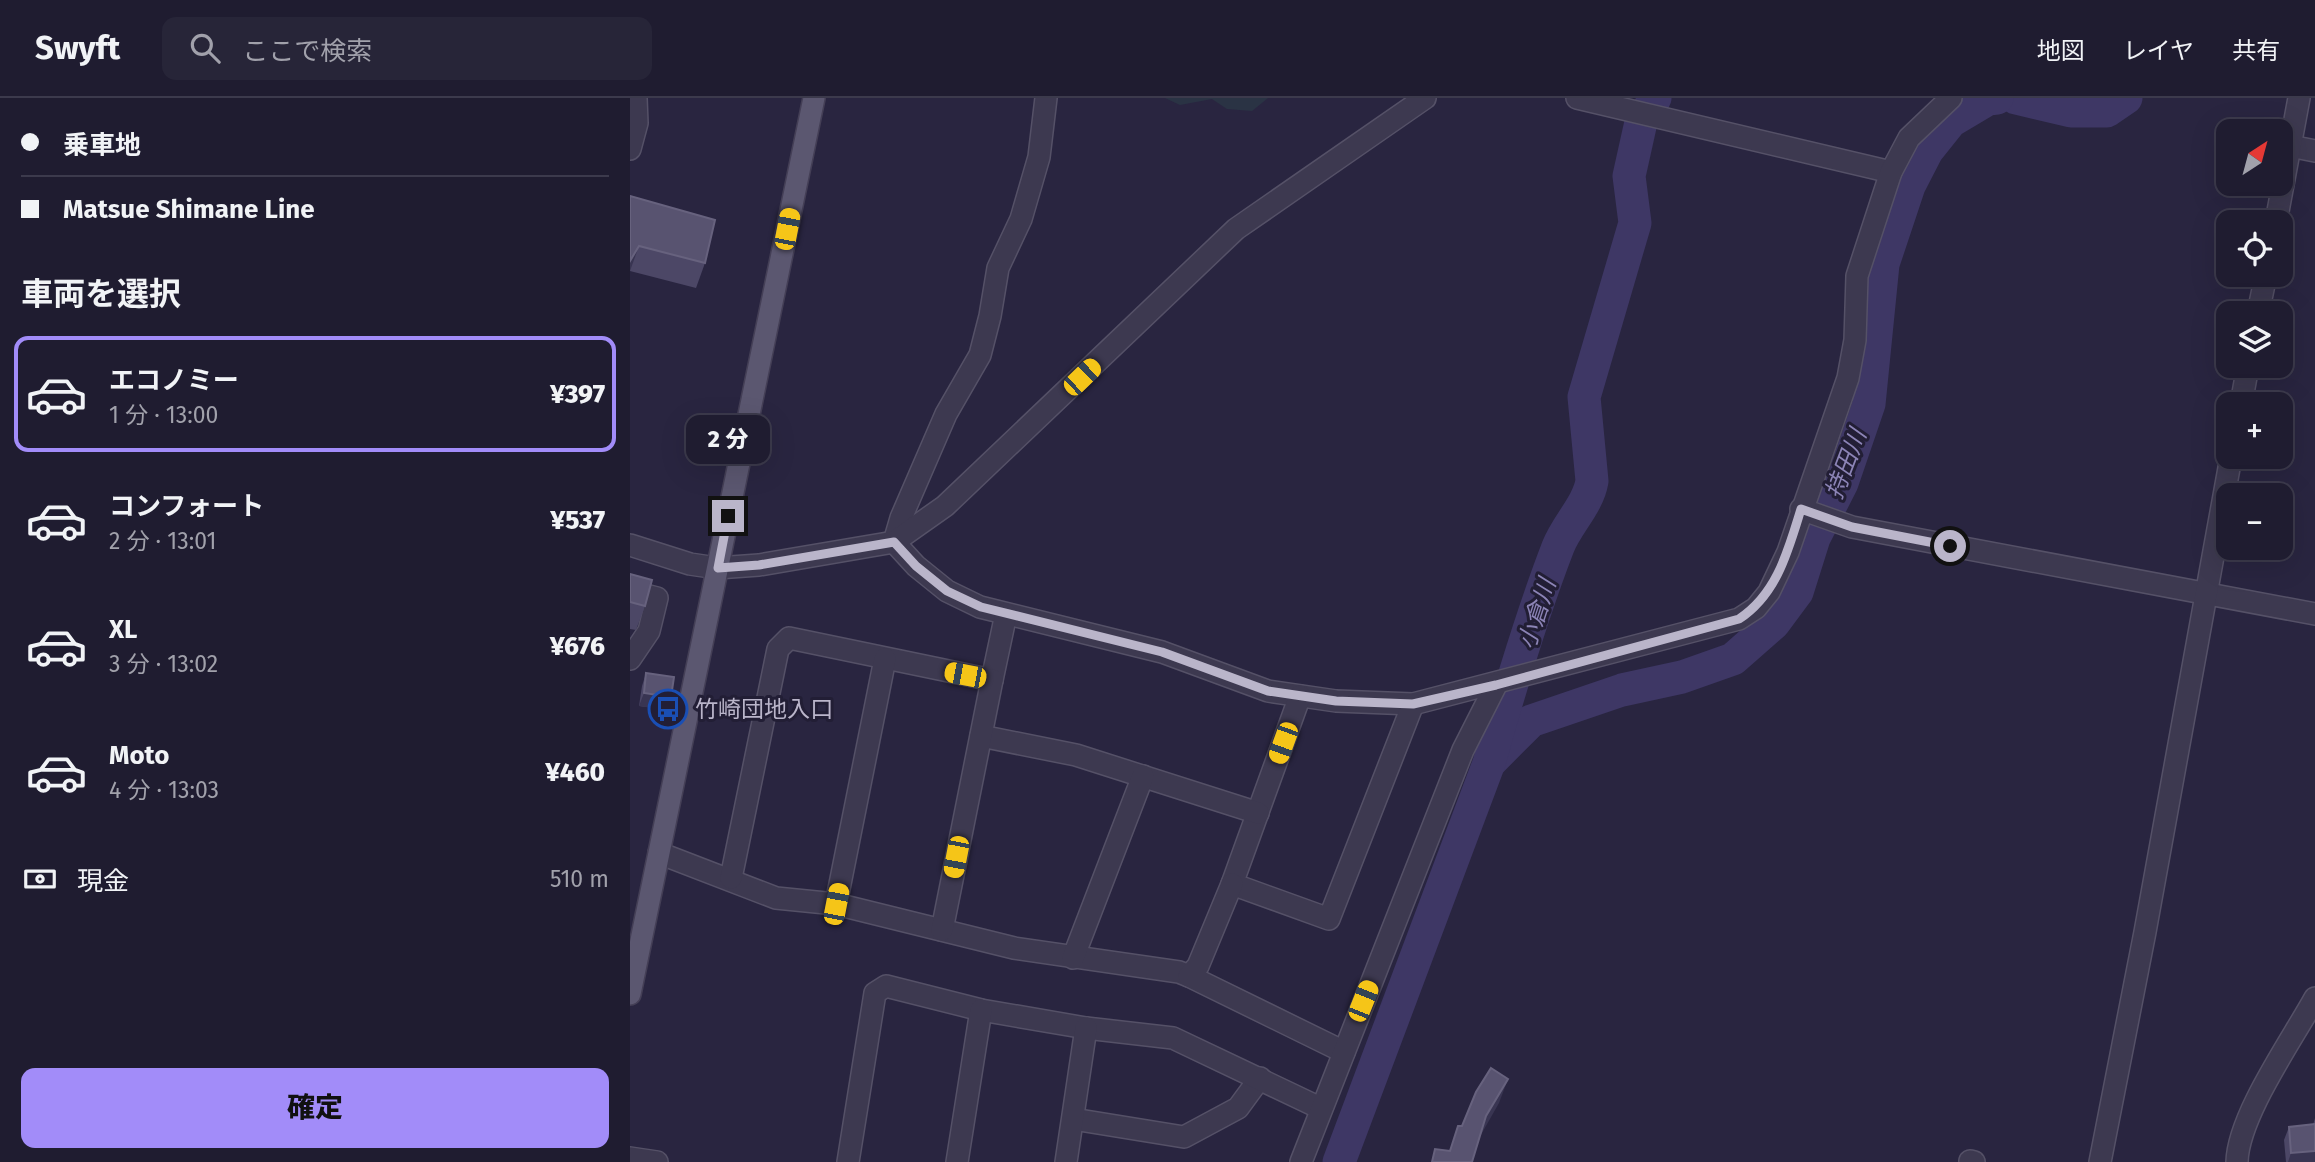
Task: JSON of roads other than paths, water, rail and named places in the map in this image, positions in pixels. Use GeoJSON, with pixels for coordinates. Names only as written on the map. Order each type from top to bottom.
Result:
{"type":"FeatureCollection","features":[{"type":"Feature","properties":{"kind":"main road"},"geometry":{"type":"LineString","coordinates":[[630,993],[814,98]]}},
{"type":"Feature","properties":{"kind":"street"},"geometry":{"type":"LineString","coordinates":[[630,149],[637,123],[636,98]]}},
{"type":"Feature","properties":{"kind":"street"},"geometry":{"type":"LineString","coordinates":[[894,542],[901,518],[946,414],[979,355],[998,268],[1021,219],[1039,157],[1046,98]]}},
{"type":"Feature","properties":{"kind":"street"},"geometry":{"type":"LineString","coordinates":[[630,545],[690,564],[718,568],[759,565],[894,542],[945,506],[1236,229],[1425,98]]}},
{"type":"Feature","properties":{"kind":"street"},"geometry":{"type":"LineString","coordinates":[[1577,98],[1891,172]]}},
{"type":"Feature","properties":{"kind":"street"},"geometry":{"type":"LineString","coordinates":[[894,542],[916,566],[947,591],[981,607],[1162,652],[1268,691],[1300,696],[1413,704],[1499,684],[1739,619],[1755,608],[1769,592],[1804,510],[1848,378],[1855,340],[1857,276],[1891,172],[1909,138],[1951,98]]}},
{"type":"Feature","properties":{"kind":"street"},"geometry":{"type":"LineString","coordinates":[[2293,130],[2299,98]]}},
{"type":"Feature","properties":{"kind":"street"},"geometry":{"type":"LineString","coordinates":[[2293,147],[2315,151]]}},
{"type":"Feature","properties":{"kind":"street"},"geometry":{"type":"LineString","coordinates":[[2100,1162],[2146,932],[2204,595],[2229,469]]}},
{"type":"Feature","properties":{"kind":"street"},"geometry":{"type":"LineString","coordinates":[[1804,510],[1846,525],[2315,614]]}},
{"type":"Feature","properties":{"kind":"street"},"geometry":{"type":"LineString","coordinates":[[630,591],[657,598],[649,631],[630,659]]}},
{"type":"Feature","properties":{"kind":"street"},"geometry":{"type":"LineString","coordinates":[[942,930],[1006,614]]}},
{"type":"Feature","properties":{"kind":"street"},"geometry":{"type":"LineString","coordinates":[[731,878],[778,649],[789,638],[992,680]]}},
{"type":"Feature","properties":{"kind":"street"},"geometry":{"type":"LineString","coordinates":[[836,904],[886,659]]}},
{"type":"Feature","properties":{"kind":"street"},"geometry":{"type":"LineString","coordinates":[[1301,1162],[1463,750],[1499,684]]}},
{"type":"Feature","properties":{"kind":"street"},"geometry":{"type":"LineString","coordinates":[[1189,976],[1198,966],[1232,884],[1300,696]]}},
{"type":"Feature","properties":{"kind":"street"},"geometry":{"type":"LineString","coordinates":[[1232,884],[1329,919],[1413,704]]}},
{"type":"Feature","properties":{"kind":"street"},"geometry":{"type":"LineString","coordinates":[[981,736],[1076,755],[1258,813]]}},
{"type":"Feature","properties":{"kind":"street"},"geometry":{"type":"LineString","coordinates":[[1073,958],[1143,776]]}},
{"type":"Feature","properties":{"kind":"street"},"geometry":{"type":"LineString","coordinates":[[659,853],[731,878],[776,898],[836,904],[1014,948],[1179,972],[1343,1052]]}},
{"type":"Feature","properties":{"kind":"street"},"geometry":{"type":"LineString","coordinates":[[848,1162],[875,993],[886,986],[981,1010],[1086,1028],[1173,1038],[1320,1108]]}},
{"type":"Feature","properties":{"kind":"street"},"geometry":{"type":"LineString","coordinates":[[2237,1162],[2241,1136],[2250,1114],[2315,998]]}},
{"type":"Feature","properties":{"kind":"street"},"geometry":{"type":"LineString","coordinates":[[957,1162],[981,1010]]}},
{"type":"Feature","properties":{"kind":"street"},"geometry":{"type":"LineString","coordinates":[[1066,1162],[1086,1028]]}},
{"type":"Feature","properties":{"kind":"street"},"geometry":{"type":"LineString","coordinates":[[1073,1118],[1184,1137],[1238,1108],[1260,1078]]}},
{"type":"Feature","properties":{"kind":"street"},"geometry":{"type":"LineString","coordinates":[[630,1158],[657,1162]]}},
{"type":"Feature","properties":{"kind":"waterway","name":"小倉川"},"geometry":{"type":"LineString","coordinates":[[1339,1162],[1489,763],[1548,573],[1562,539],[1590,490],[1592,481],[1584,397],[1635,223],[1629,176],[1641,122],[1655,98]]}},
{"type":"Feature","properties":{"kind":"waterway","name":"持田川"},"geometry":{"type":"LineString","coordinates":[[1491,761],[1531,721],[1622,690],[1682,677],[1733,659],[1774,623],[1797,592],[1814,538],[1842,483],[1869,404],[1883,264],[1909,186],[1927,151],[1951,121],[1988,99],[1997,98]]}},
{"type":"Feature","properties":{"kind":"waterway","name":"持田川"},"geometry":{"type":"LineString","coordinates":[[2016,98],[2071,111],[2107,111],[2126,98]]}},
{"type":"Feature","properties":{"kind":"place","name":"竹崎団地入口"},"geometry":{"type":"Point","coordinates":[668,709]}}]}
